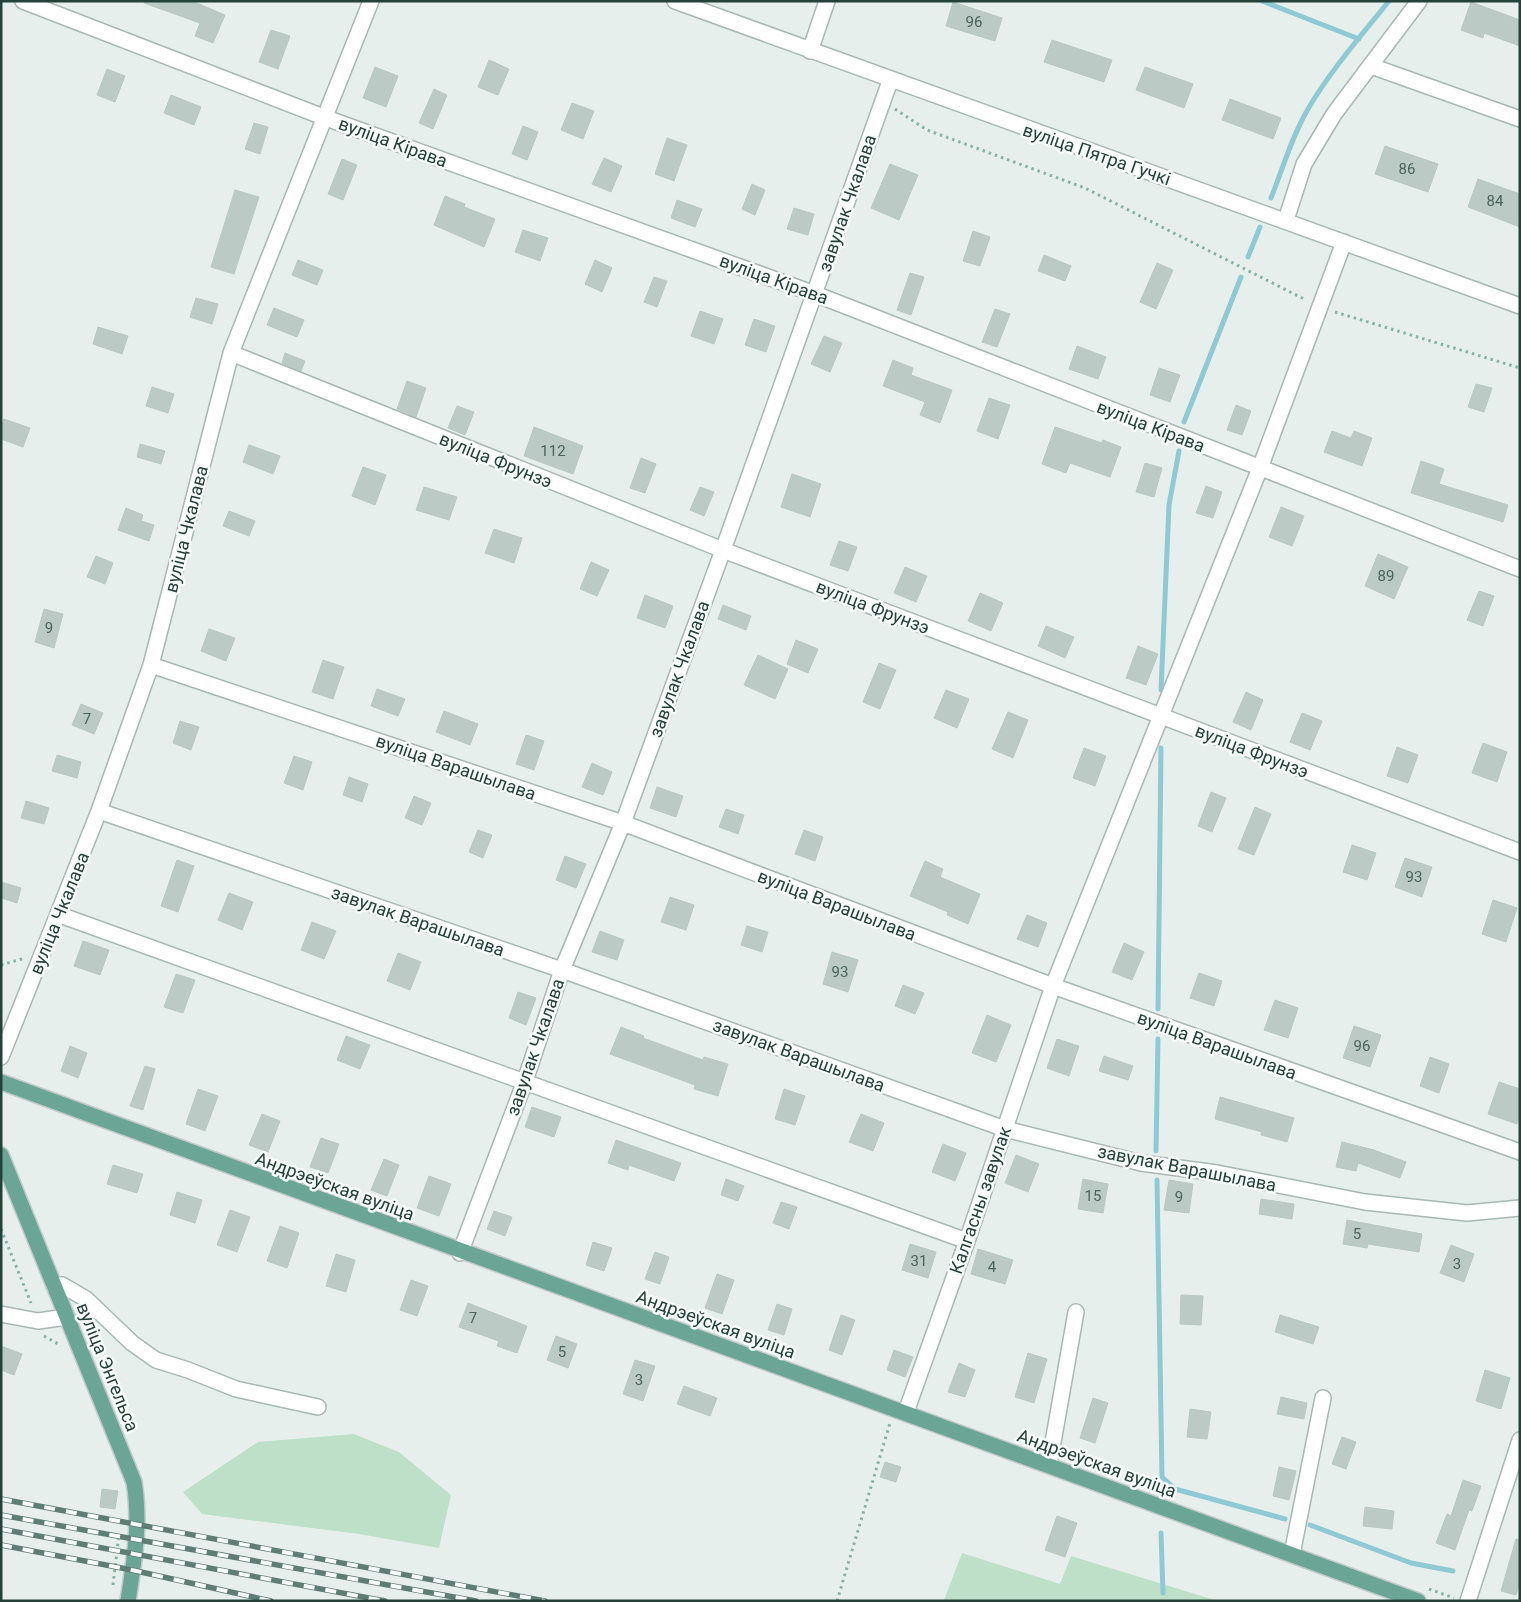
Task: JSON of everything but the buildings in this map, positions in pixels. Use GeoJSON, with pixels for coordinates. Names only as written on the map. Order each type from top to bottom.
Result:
{"type":"FeatureCollection","features":[{"type":"Feature","properties":{"kind":"main road","name":"Андрэеўская вуліца"},"geometry":{"type":"LineString","coordinates":[[1,1082],[460,1253],[900,1410],[1418,1601]]}},
{"type":"Feature","properties":{"kind":"main road","name":"вуліца Энгельса"},"geometry":{"type":"LineString","coordinates":[[1,1155],[134,1482],[138,1506],[138,1525],[128,1601]]}},
{"type":"Feature","properties":{"kind":"street","name":"вуліца Кірава"},"geometry":{"type":"LineString","coordinates":[[23,1],[326,118],[815,294],[1520,570]]}},
{"type":"Feature","properties":{"kind":"street","name":"вуліца Чкалава"},"geometry":{"type":"LineString","coordinates":[[1,1057],[60,915],[100,811],[151,665],[231,353],[371,1]]}},
{"type":"Feature","properties":{"kind":"street","name":"вуліца Пятра Гучкі"},"geometry":{"type":"LineString","coordinates":[[675,1],[890,81],[1286,220],[1520,306]]}},
{"type":"Feature","properties":{"kind":"street"},"geometry":{"type":"LineString","coordinates":[[810,51],[826,1]]}},
{"type":"Feature","properties":{"kind":"street"},"geometry":{"type":"LineString","coordinates":[[1286,220],[1304,164],[1334,114],[1418,1]]}},
{"type":"Feature","properties":{"kind":"street"},"geometry":{"type":"LineString","coordinates":[[1371,66],[1520,119]]}},
{"type":"Feature","properties":{"kind":"street","name":"завулак Чкалава"},"geometry":{"type":"LineString","coordinates":[[460,1253],[524,1081],[562,970],[622,823],[723,550],[890,81]]}},
{"type":"Feature","properties":{"kind":"street","name":"Калгасны завулак"},"geometry":{"type":"LineString","coordinates":[[900,1410],[967,1241],[1053,986],[1260,468],[1344,242]]}},
{"type":"Feature","properties":{"kind":"street","name":"вуліца Фрунзэ"},"geometry":{"type":"LineString","coordinates":[[231,353],[723,550],[1520,852]]}},
{"type":"Feature","properties":{"kind":"street","name":"вуліца Варашылава"},"geometry":{"type":"LineString","coordinates":[[151,665],[622,823],[1053,986],[1520,1152]]}},
{"type":"Feature","properties":{"kind":"street","name":"завулак Варашылава"},"geometry":{"type":"LineString","coordinates":[[100,811],[562,970],[1005,1129],[1142,1163],[1217,1173],[1364,1202],[1467,1213],[1520,1208]]}},
{"type":"Feature","properties":{"kind":"street"},"geometry":{"type":"LineString","coordinates":[[60,915],[967,1241]]}},
{"type":"Feature","properties":{"kind":"street"},"geometry":{"type":"LineString","coordinates":[[54,1286],[62,1285],[86,1299],[132,1343],[156,1360],[188,1370],[236,1389],[318,1407]]}},
{"type":"Feature","properties":{"kind":"street"},"geometry":{"type":"LineString","coordinates":[[1049,1465],[1076,1312]]}},
{"type":"Feature","properties":{"kind":"street"},"geometry":{"type":"LineString","coordinates":[[1,1314],[38,1321],[67,1317]]}},
{"type":"Feature","properties":{"kind":"street"},"geometry":{"type":"LineString","coordinates":[[1292,1554],[1323,1398]]}},
{"type":"Feature","properties":{"kind":"street"},"geometry":{"type":"LineString","coordinates":[[1468,1601],[1520,1440]]}},
{"type":"Feature","properties":{"kind":"path"},"geometry":{"type":"LineString","coordinates":[[882,101],[927,130],[1085,188],[1319,307],[1520,368]]}},
{"type":"Feature","properties":{"kind":"path"},"geometry":{"type":"LineString","coordinates":[[1,1230],[38,1321],[38,1334],[60,1342],[63,1351]]}},
{"type":"Feature","properties":{"kind":"path"},"geometry":{"type":"LineString","coordinates":[[837,1601],[836,1597],[900,1410]]}},
{"type":"Feature","properties":{"kind":"path"},"geometry":{"type":"LineString","coordinates":[[112,1592],[119,1530]]}},
{"type":"Feature","properties":{"kind":"green space"},"geometry":{"type":"Polygon","coordinates":[[[354,1434],[399,1452],[451,1495],[439,1548],[359,1534],[202,1514],[183,1492],[258,1442],[354,1434]]]}},
{"type":"Feature","properties":{"kind":"green space"},"geometry":{"type":"Polygon","coordinates":[[[962,1553],[1060,1584],[1071,1556],[1218,1601],[944,1600],[962,1553]]]}},
{"type":"Feature","properties":{"kind":"waterway"},"geometry":{"type":"LineString","coordinates":[[1262,1],[1359,39]]}},
{"type":"Feature","properties":{"kind":"waterway"},"geometry":{"type":"LineString","coordinates":[[1271,198],[1302,119],[1336,67],[1389,1]]}},
{"type":"Feature","properties":{"kind":"waterway"},"geometry":{"type":"LineString","coordinates":[[1248,257],[1260,227]]}},
{"type":"Feature","properties":{"kind":"waterway"},"geometry":{"type":"LineString","coordinates":[[1184,422],[1241,277]]}},
{"type":"Feature","properties":{"kind":"waterway"},"geometry":{"type":"LineString","coordinates":[[1161,690],[1169,505],[1179,451]]}},
{"type":"Feature","properties":{"kind":"waterway"},"geometry":{"type":"LineString","coordinates":[[1158,1009],[1161,748]]}},
{"type":"Feature","properties":{"kind":"waterway"},"geometry":{"type":"LineString","coordinates":[[1156,1151],[1158,1039]]}},
{"type":"Feature","properties":{"kind":"waterway"},"geometry":{"type":"LineString","coordinates":[[1157,1180],[1162,1477],[1175,1489],[1285,1519]]}},
{"type":"Feature","properties":{"kind":"waterway"},"geometry":{"type":"LineString","coordinates":[[1310,1525],[1411,1563],[1453,1571]]}},
{"type":"Feature","properties":{"kind":"waterway"},"geometry":{"type":"LineString","coordinates":[[1161,1533],[1163,1593]]}},
{"type":"Feature","properties":{"kind":"railway"},"geometry":{"type":"LineString","coordinates":[[1,1499],[545,1601]]}},
{"type":"Feature","properties":{"kind":"railway"},"geometry":{"type":"LineString","coordinates":[[1,1515],[476,1601]]}},
{"type":"Feature","properties":{"kind":"railway"},"geometry":{"type":"LineString","coordinates":[[1,1529],[385,1601]]}},
{"type":"Feature","properties":{"kind":"railway"},"geometry":{"type":"LineString","coordinates":[[1,1545],[132,1570],[271,1601]]}}]}
